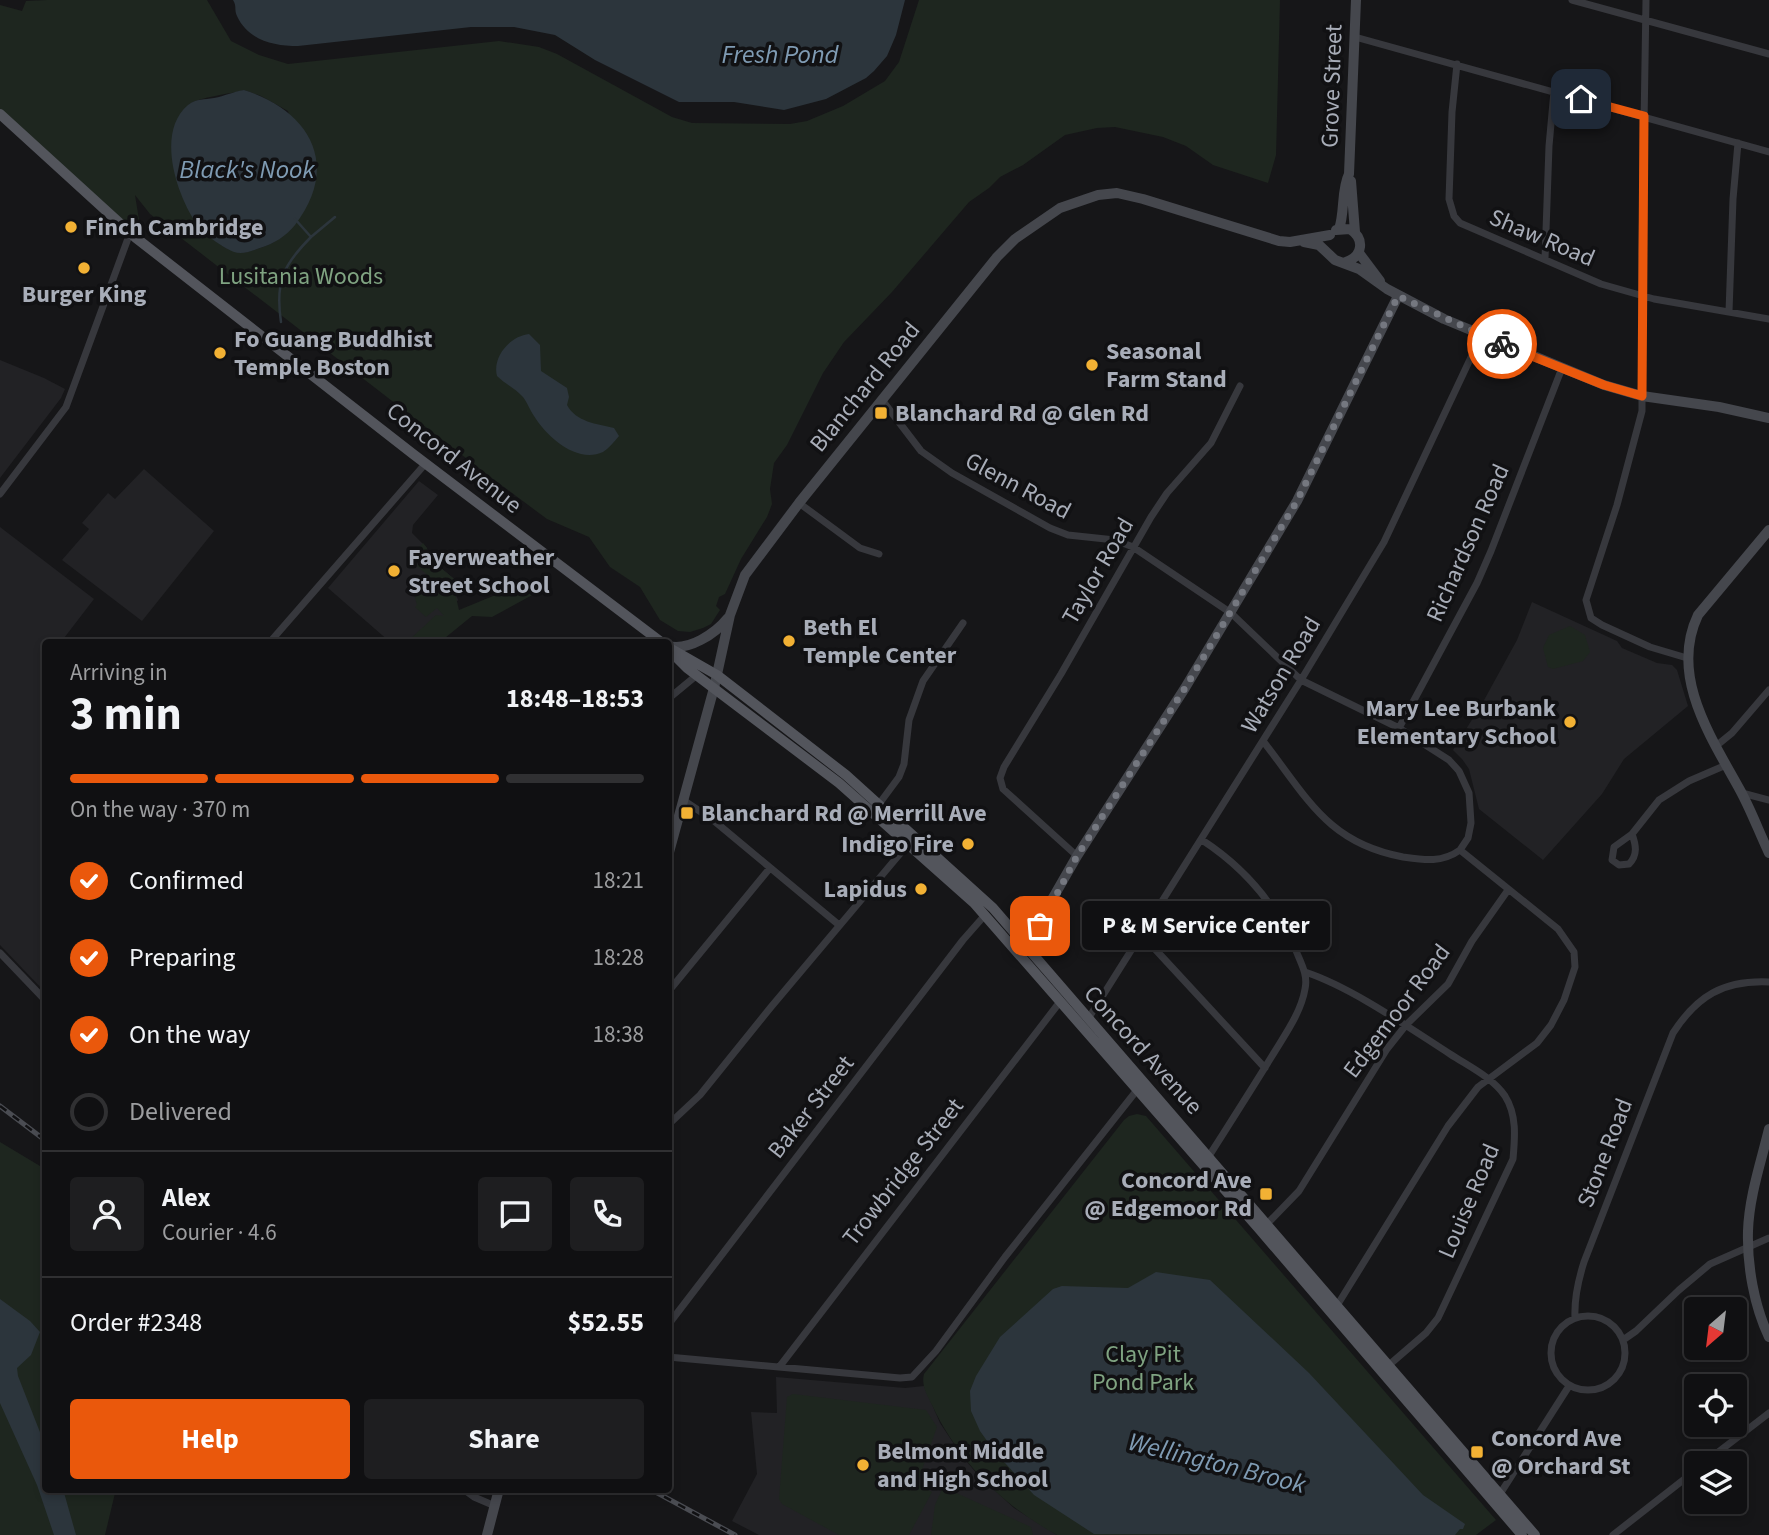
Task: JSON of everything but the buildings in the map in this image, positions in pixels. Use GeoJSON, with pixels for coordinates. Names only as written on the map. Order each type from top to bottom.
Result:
{"type":"FeatureCollection","features":[{"type":"Feature","properties":{"kind":"main road","name":"Concord Avenue"},"geometry":{"type":"LineString","coordinates":[[0,114],[130,233],[657,639]]}},
{"type":"Feature","properties":{"kind":"main road","name":"Concord Avenue"},"geometry":{"type":"LineString","coordinates":[[672,649],[717,675],[880,804],[989,912],[1335,1309],[1522,1535]]}},
{"type":"Feature","properties":{"kind":"main road","name":"Concord Avenue"},"geometry":{"type":"LineString","coordinates":[[672,651],[697,675],[830,775],[989,912]]}},
{"type":"Feature","properties":{"kind":"main road","name":"Concord Avenue"},"geometry":{"type":"LineString","coordinates":[[1385,1368],[1535,1535]]}},
{"type":"Feature","properties":{"kind":"street","name":"Grove Street"},"geometry":{"type":"LineString","coordinates":[[1355,232],[1349,174],[1356,0]]}},
{"type":"Feature","properties":{"kind":"street"},"geometry":{"type":"LineString","coordinates":[[1572,0],[1769,54]]}},
{"type":"Feature","properties":{"kind":"street"},"geometry":{"type":"LineString","coordinates":[[1646,0],[1642,411],[1617,505],[1587,591],[1587,608],[1591,618],[1602,625],[1650,647],[1687,658]]}},
{"type":"Feature","properties":{"kind":"street"},"geometry":{"type":"LineString","coordinates":[[1355,37],[1769,152]]}},
{"type":"Feature","properties":{"kind":"street","name":"Shaw Road"},"geometry":{"type":"LineString","coordinates":[[1457,64],[1452,112],[1449,200],[1454,216],[1460,223],[1601,284],[1642,296],[1769,319]]}},
{"type":"Feature","properties":{"kind":"street"},"geometry":{"type":"LineString","coordinates":[[1545,259],[1554,92]]}},
{"type":"Feature","properties":{"kind":"street"},"geometry":{"type":"LineString","coordinates":[[1729,313],[1738,143]]}},
{"type":"Feature","properties":{"kind":"street","name":"Grove Street"},"geometry":{"type":"LineString","coordinates":[[1334,232],[1343,215],[1349,174]]}},
{"type":"Feature","properties":{"kind":"street","name":"Blanchard Road"},"geometry":{"type":"LineString","coordinates":[[672,840],[714,688],[730,615],[750,566],[997,257],[1015,239],[1060,208],[1098,195],[1117,193],[1279,241],[1300,241],[1328,251]]}},
{"type":"Feature","properties":{"kind":"street"},"geometry":{"type":"LineString","coordinates":[[1346,262],[1359,253],[1360,242],[1355,232],[1350,229],[1334,232],[1327,246],[1335,260],[1346,262],[1398,296],[1482,336],[1621,391],[1769,418]]}},
{"type":"Feature","properties":{"kind":"street","name":"Blanchard Road"},"geometry":{"type":"LineString","coordinates":[[1300,241],[1334,232]]}},
{"type":"Feature","properties":{"kind":"street"},"geometry":{"type":"LineString","coordinates":[[0,494],[66,407],[130,233]]}},
{"type":"Feature","properties":{"kind":"street"},"geometry":{"type":"LineString","coordinates":[[1359,253],[1387,289]]}},
{"type":"Feature","properties":{"kind":"street"},"geometry":{"type":"LineString","coordinates":[[1019,948],[1025,929],[1050,904],[1077,856],[1231,613],[1297,501],[1398,296]]}},
{"type":"Feature","properties":{"kind":"street","name":"Watson Road"},"geometry":{"type":"LineString","coordinates":[[1086,1024],[1301,681],[1389,532],[1482,336]]}},
{"type":"Feature","properties":{"kind":"street","name":"Richardson Road"},"geometry":{"type":"LineString","coordinates":[[1399,729],[1486,562],[1562,368]]}},
{"type":"Feature","properties":{"kind":"street","name":"Taylor Road"},"geometry":{"type":"LineString","coordinates":[[1077,856],[1003,789],[1000,778],[1133,547],[1167,493],[1212,443],[1240,386]]}},
{"type":"Feature","properties":{"kind":"street","name":"Glenn Road"},"geometry":{"type":"LineString","coordinates":[[882,400],[920,451],[952,473],[1050,528],[1068,535],[1115,540],[1133,547],[1231,613],[1301,681],[1434,749],[1459,771],[1469,793],[1471,823],[1468,838],[1460,850]]}},
{"type":"Feature","properties":{"kind":"street"},"geometry":{"type":"LineString","coordinates":[[273,639],[426,463]]}},
{"type":"Feature","properties":{"kind":"street"},"geometry":{"type":"LineString","coordinates":[[799,503],[860,548],[879,554]]}},
{"type":"Feature","properties":{"kind":"street"},"geometry":{"type":"LineString","coordinates":[[1769,530],[1698,615],[1692,628],[1687,658],[1693,695],[1769,853]]}},
{"type":"Feature","properties":{"kind":"street"},"geometry":{"type":"LineString","coordinates":[[672,648],[692,643],[714,632],[730,615]]}},
{"type":"Feature","properties":{"kind":"street"},"geometry":{"type":"LineString","coordinates":[[880,804],[899,777],[904,764],[909,720],[923,681],[963,622]]}},
{"type":"Feature","properties":{"kind":"street"},"geometry":{"type":"LineString","coordinates":[[672,696],[697,675]]}},
{"type":"Feature","properties":{"kind":"street"},"geometry":{"type":"LineString","coordinates":[[1716,746],[1732,733],[1769,690]]}},
{"type":"Feature","properties":{"kind":"street"},"geometry":{"type":"LineString","coordinates":[[1263,741],[1302,795],[1327,821],[1353,840],[1381,852],[1412,858],[1450,858],[1460,850],[1558,929],[1574,952],[1575,967],[1564,1000],[1551,1025],[1537,1043],[1474,1092],[1448,1126],[1335,1309]]}},
{"type":"Feature","properties":{"kind":"street"},"geometry":{"type":"LineString","coordinates":[[1632,834],[1635,857],[1629,864],[1619,865],[1612,860],[1614,847],[1632,834],[1659,800],[1689,781],[1726,765]]}},
{"type":"Feature","properties":{"kind":"street"},"geometry":{"type":"LineString","coordinates":[[1742,793],[1769,800]]}},
{"type":"Feature","properties":{"kind":"street"},"geometry":{"type":"LineString","coordinates":[[682,800],[713,820],[839,925]]}},
{"type":"Feature","properties":{"kind":"street"},"geometry":{"type":"LineString","coordinates":[[1202,840],[1233,862],[1271,905],[1288,930],[1305,972],[1306,987],[1300,1004],[1265,1068],[1206,1161]]}},
{"type":"Feature","properties":{"kind":"street"},"geometry":{"type":"LineString","coordinates":[[672,1121],[701,1095],[909,843]]}},
{"type":"Feature","properties":{"kind":"street"},"geometry":{"type":"LineString","coordinates":[[672,987],[770,867]]}},
{"type":"Feature","properties":{"kind":"street","name":"Edgemoor Road"},"geometry":{"type":"LineString","coordinates":[[1264,1227],[1299,1191],[1365,1082],[1406,1026],[1448,984],[1472,941],[1508,890]]}},
{"type":"Feature","properties":{"kind":"street","name":"Baker Street"},"geometry":{"type":"LineString","coordinates":[[672,1320],[963,940],[989,912]]}},
{"type":"Feature","properties":{"kind":"street"},"geometry":{"type":"LineString","coordinates":[[1142,935],[1265,1068]]}},
{"type":"Feature","properties":{"kind":"street"},"geometry":{"type":"LineString","coordinates":[[0,953],[42,997]]}},
{"type":"Feature","properties":{"kind":"street","name":"Louise Road"},"geometry":{"type":"LineString","coordinates":[[1305,972],[1322,978],[1406,1026],[1488,1079],[1504,1096],[1513,1115],[1513,1159],[1438,1318],[1426,1333],[1385,1368]]}},
{"type":"Feature","properties":{"kind":"street","name":"Stone Road"},"geometry":{"type":"LineString","coordinates":[[1575,1318],[1577,1283],[1584,1262],[1673,1033],[1693,1006],[1705,996],[1735,985],[1769,982]]}},
{"type":"Feature","properties":{"kind":"street","name":"Trowbridge Street"},"geometry":{"type":"LineString","coordinates":[[780,1366],[1062,998]]}},
{"type":"Feature","properties":{"kind":"street"},"geometry":{"type":"LineString","coordinates":[[672,1357],[912,1377],[936,1351],[1005,1257],[1140,1086]]}},
{"type":"Feature","properties":{"kind":"street"},"geometry":{"type":"LineString","coordinates":[[1769,1129],[1766,1154],[1750,1211],[1748,1246],[1759,1310],[1769,1337]]}},
{"type":"Feature","properties":{"kind":"street"},"geometry":{"type":"LineString","coordinates":[[1623,1340],[1710,1264],[1769,1238]]}},
{"type":"Feature","properties":{"kind":"street"},"geometry":{"type":"LineString","coordinates":[[1595,1317],[1604,1320],[1618,1331],[1623,1340],[1624,1360],[1615,1378],[1606,1386],[1592,1390],[1578,1389],[1569,1385],[1555,1372],[1550,1351],[1557,1332],[1575,1318],[1595,1317]]}},
{"type":"Feature","properties":{"kind":"street"},"geometry":{"type":"LineString","coordinates":[[1500,1494],[1569,1385]]}},
{"type":"Feature","properties":{"kind":"street"},"geometry":{"type":"LineString","coordinates":[[1720,1451],[1769,1413]]}},
{"type":"Feature","properties":{"kind":"street"},"geometry":{"type":"LineString","coordinates":[[1613,1535],[1684,1479]]}},
{"type":"Feature","properties":{"kind":"street"},"geometry":{"type":"LineString","coordinates":[[471,1493],[495,1506]]}},
{"type":"Feature","properties":{"kind":"street"},"geometry":{"type":"LineString","coordinates":[[487,1535],[498,1493]]}},
{"type":"Feature","properties":{"kind":"shaded area"},"geometry":{"type":"Polygon","coordinates":[[[0,360],[65,389],[0,478],[0,360]]]}},
{"type":"Feature","properties":{"kind":"shaded area"},"geometry":{"type":"Polygon","coordinates":[[[144,469],[214,531],[142,621],[62,560],[89,529],[82,523],[108,493],[115,499],[144,469]]]}},
{"type":"Feature","properties":{"kind":"shaded area","name":"Fayerweather Street School"},"geometry":{"type":"Polygon","coordinates":[[[419,481],[438,495],[413,525],[412,533],[427,548],[429,558],[459,583],[454,589],[458,600],[439,625],[418,639],[387,639],[328,588],[419,481]]]}},
{"type":"Feature","properties":{"kind":"shaded area"},"geometry":{"type":"Polygon","coordinates":[[[0,527],[94,599],[63,639],[42,639],[42,989],[0,945],[0,527]]]}},
{"type":"Feature","properties":{"kind":"shaded area","name":"Mary Lee Burbank Elementary School"},"geometry":{"type":"Polygon","coordinates":[[[1532,602],[1617,641],[1622,648],[1657,663],[1672,665],[1677,670],[1688,706],[1624,759],[1602,794],[1543,860],[1479,809],[1469,769],[1453,750],[1517,640],[1532,602]]]}},
{"type":"Feature","properties":{"kind":"shaded area","name":"Belmont Middle and High School"},"geometry":{"type":"Polygon","coordinates":[[[776,1377],[905,1388],[924,1386],[940,1423],[978,1475],[1014,1508],[1057,1535],[759,1535],[732,1521],[757,1474],[751,1412],[777,1413],[776,1377]]]}},
{"type":"Feature","properties":{"kind":"green space","name":"Lusitania Woods"},"geometry":{"type":"Polygon","coordinates":[[[207,0],[231,41],[259,55],[288,64],[499,41],[539,47],[557,54],[672,117],[692,123],[790,124],[807,121],[843,106],[885,81],[899,62],[919,0],[1280,0],[1276,155],[1268,183],[1213,165],[1186,146],[1163,137],[1115,127],[1097,128],[1065,135],[1023,165],[1000,177],[969,202],[892,292],[844,342],[823,373],[787,445],[774,463],[770,489],[772,504],[725,594],[719,597],[716,606],[720,610],[711,624],[703,628],[690,632],[678,631],[660,620],[640,587],[610,567],[589,537],[547,519],[493,479],[150,214],[135,195],[140,226],[132,235],[0,114],[0,5],[22,11],[26,1],[207,0]],[[244,90],[208,98],[190,104],[179,117],[197,225],[232,251],[249,252],[286,234],[311,194],[288,111],[244,90]]]}},
{"type":"Feature","properties":{"kind":"green space"},"geometry":{"type":"Polygon","coordinates":[[[423,543],[429,558],[459,583],[454,589],[459,610],[527,582],[536,593],[492,617],[472,616],[444,639],[410,639],[436,615],[444,616],[437,608],[426,617],[415,607],[417,605],[414,594],[422,586],[426,588],[432,579],[417,566],[421,559],[413,553],[423,543]]]}},
{"type":"Feature","properties":{"kind":"green space"},"geometry":{"type":"Polygon","coordinates":[[[1570,626],[1585,635],[1590,652],[1583,661],[1553,669],[1548,667],[1543,648],[1549,635],[1570,626]]]}},
{"type":"Feature","properties":{"kind":"green space","name":"Clay Pit Pond Park"},"geometry":{"type":"Polygon","coordinates":[[[1137,1114],[1146,1116],[1496,1520],[1476,1535],[1057,1535],[1018,1510],[984,1480],[943,1426],[924,1386],[924,1374],[1124,1120],[1137,1114]]]}},
{"type":"Feature","properties":{"kind":"green space"},"geometry":{"type":"Polygon","coordinates":[[[0,1142],[42,1167],[42,1493],[115,1493],[105,1535],[0,1535],[0,1142]]]}},
{"type":"Feature","properties":{"kind":"green space"},"geometry":{"type":"Polygon","coordinates":[[[793,1394],[926,1410],[937,1427],[917,1484],[932,1492],[909,1535],[839,1535],[782,1504],[779,1499],[787,1397],[793,1394]]]}},
{"type":"Feature","properties":{"kind":"green space"},"geometry":{"type":"Polygon","coordinates":[[[943,1487],[1031,1527],[1033,1535],[931,1535],[935,1505],[943,1487]]]}},
{"type":"Feature","properties":{"kind":"water","name":"Fresh Pond"},"geometry":{"type":"Polygon","coordinates":[[[233,0],[905,0],[896,35],[887,56],[874,71],[826,99],[784,110],[734,102],[679,102],[595,60],[555,35],[514,27],[471,27],[298,46],[279,45],[262,40],[248,31],[237,16],[233,0]]]}},
{"type":"Feature","properties":{"kind":"water","name":"Black's Nook"},"geometry":{"type":"Polygon","coordinates":[[[244,90],[267,99],[301,126],[312,143],[316,161],[316,182],[309,203],[295,225],[284,236],[265,246],[240,253],[219,244],[196,223],[176,180],[171,146],[178,117],[188,105],[198,100],[244,90]]]}},
{"type":"Feature","properties":{"kind":"water"},"geometry":{"type":"Polygon","coordinates":[[[529,334],[540,345],[541,371],[567,388],[567,405],[571,411],[588,421],[614,428],[619,436],[603,452],[583,454],[555,440],[540,424],[523,397],[497,376],[497,362],[504,349],[515,339],[529,334]]]}},
{"type":"Feature","properties":{"kind":"water","name":"Clay Pit Pond Park"},"geometry":{"type":"Polygon","coordinates":[[[1156,1272],[1210,1280],[1309,1373],[1423,1495],[1465,1524],[1463,1529],[1455,1535],[1094,1534],[1034,1495],[980,1431],[971,1411],[970,1391],[976,1376],[1000,1337],[1053,1289],[1062,1286],[1128,1288],[1156,1272]]]}},
{"type":"Feature","properties":{"kind":"water"},"geometry":{"type":"Polygon","coordinates":[[[0,1299],[30,1321],[40,1332],[31,1355],[17,1368],[18,1376],[42,1437],[42,1493],[64,1493],[76,1535],[54,1535],[37,1485],[0,1403],[0,1299]]]}},
{"type":"Feature","properties":{"kind":"waterway"},"geometry":{"type":"LineString","coordinates":[[311,237],[335,217]]}},
{"type":"Feature","properties":{"kind":"waterway"},"geometry":{"type":"LineString","coordinates":[[281,322],[279,296],[283,275],[294,256],[311,237],[295,219]]}},
{"type":"Feature","properties":{"kind":"railway"},"geometry":{"type":"LineString","coordinates":[[0,1106],[42,1138]]}},
{"type":"Feature","properties":{"kind":"railway"},"geometry":{"type":"LineString","coordinates":[[657,1493],[735,1535]]}},
{"type":"Feature","properties":{"kind":"way so far"},"geometry":{"type":"LineString","coordinates":[[1040,926],[1077,856],[1185,688],[1297,501],[1398,296],[1502,344]]}},
{"type":"Feature","properties":{"kind":"place","name":"Finch Cambridge"},"geometry":{"type":"Point","coordinates":[71,227]}},
{"type":"Feature","properties":{"kind":"place","name":"Burger King"},"geometry":{"type":"Point","coordinates":[84,268]}},
{"type":"Feature","properties":{"kind":"place","name":"Fo Guang Buddhist Temple Boston"},"geometry":{"type":"Point","coordinates":[220,353]}},
{"type":"Feature","properties":{"kind":"place","name":"Seasonal Farm Stand"},"geometry":{"type":"Point","coordinates":[1092,365]}},
{"type":"Feature","properties":{"kind":"place","name":"Blanchard Rd @ Glen Rd"},"geometry":{"type":"Point","coordinates":[881,413]}},
{"type":"Feature","properties":{"kind":"place","name":"Fayerweather Street School"},"geometry":{"type":"Point","coordinates":[394,571]}},
{"type":"Feature","properties":{"kind":"place","name":"Beth El Temple Center"},"geometry":{"type":"Point","coordinates":[789,641]}},
{"type":"Feature","properties":{"kind":"place","name":"Mary Lee Burbank Elementary School"},"geometry":{"type":"Point","coordinates":[1570,722]}},
{"type":"Feature","properties":{"kind":"place","name":"Blanchard Rd @ Merrill Ave"},"geometry":{"type":"Point","coordinates":[687,813]}},
{"type":"Feature","properties":{"kind":"place","name":"Indigo Fire"},"geometry":{"type":"Point","coordinates":[968,844]}},
{"type":"Feature","properties":{"kind":"place","name":"Lapidus"},"geometry":{"type":"Point","coordinates":[921,889]}},
{"type":"Feature","properties":{"kind":"place","name":"P & M Service Center"},"geometry":{"type":"Point","coordinates":[1040,926]}},
{"type":"Feature","properties":{"kind":"place","name":"Concord Ave @ Edgemoor Rd"},"geometry":{"type":"Point","coordinates":[1266,1194]}},
{"type":"Feature","properties":{"kind":"place","name":"Concord Ave @ Orchard St"},"geometry":{"type":"Point","coordinates":[1477,1452]}},
{"type":"Feature","properties":{"kind":"place","name":"Belmont Middle and High School"},"geometry":{"type":"Point","coordinates":[863,1465]}},
{"type":"Feature","properties":{"kind":"route"},"geometry":{"type":"LineString","coordinates":[[1502,344],[1604,385],[1642,396],[1644,116],[1581,99]]}},
{"type":"Feature","properties":{"kind":"water label","name":"Wellington Brook"},"geometry":{"type":"Point","coordinates":[1217,1463]}}]}
